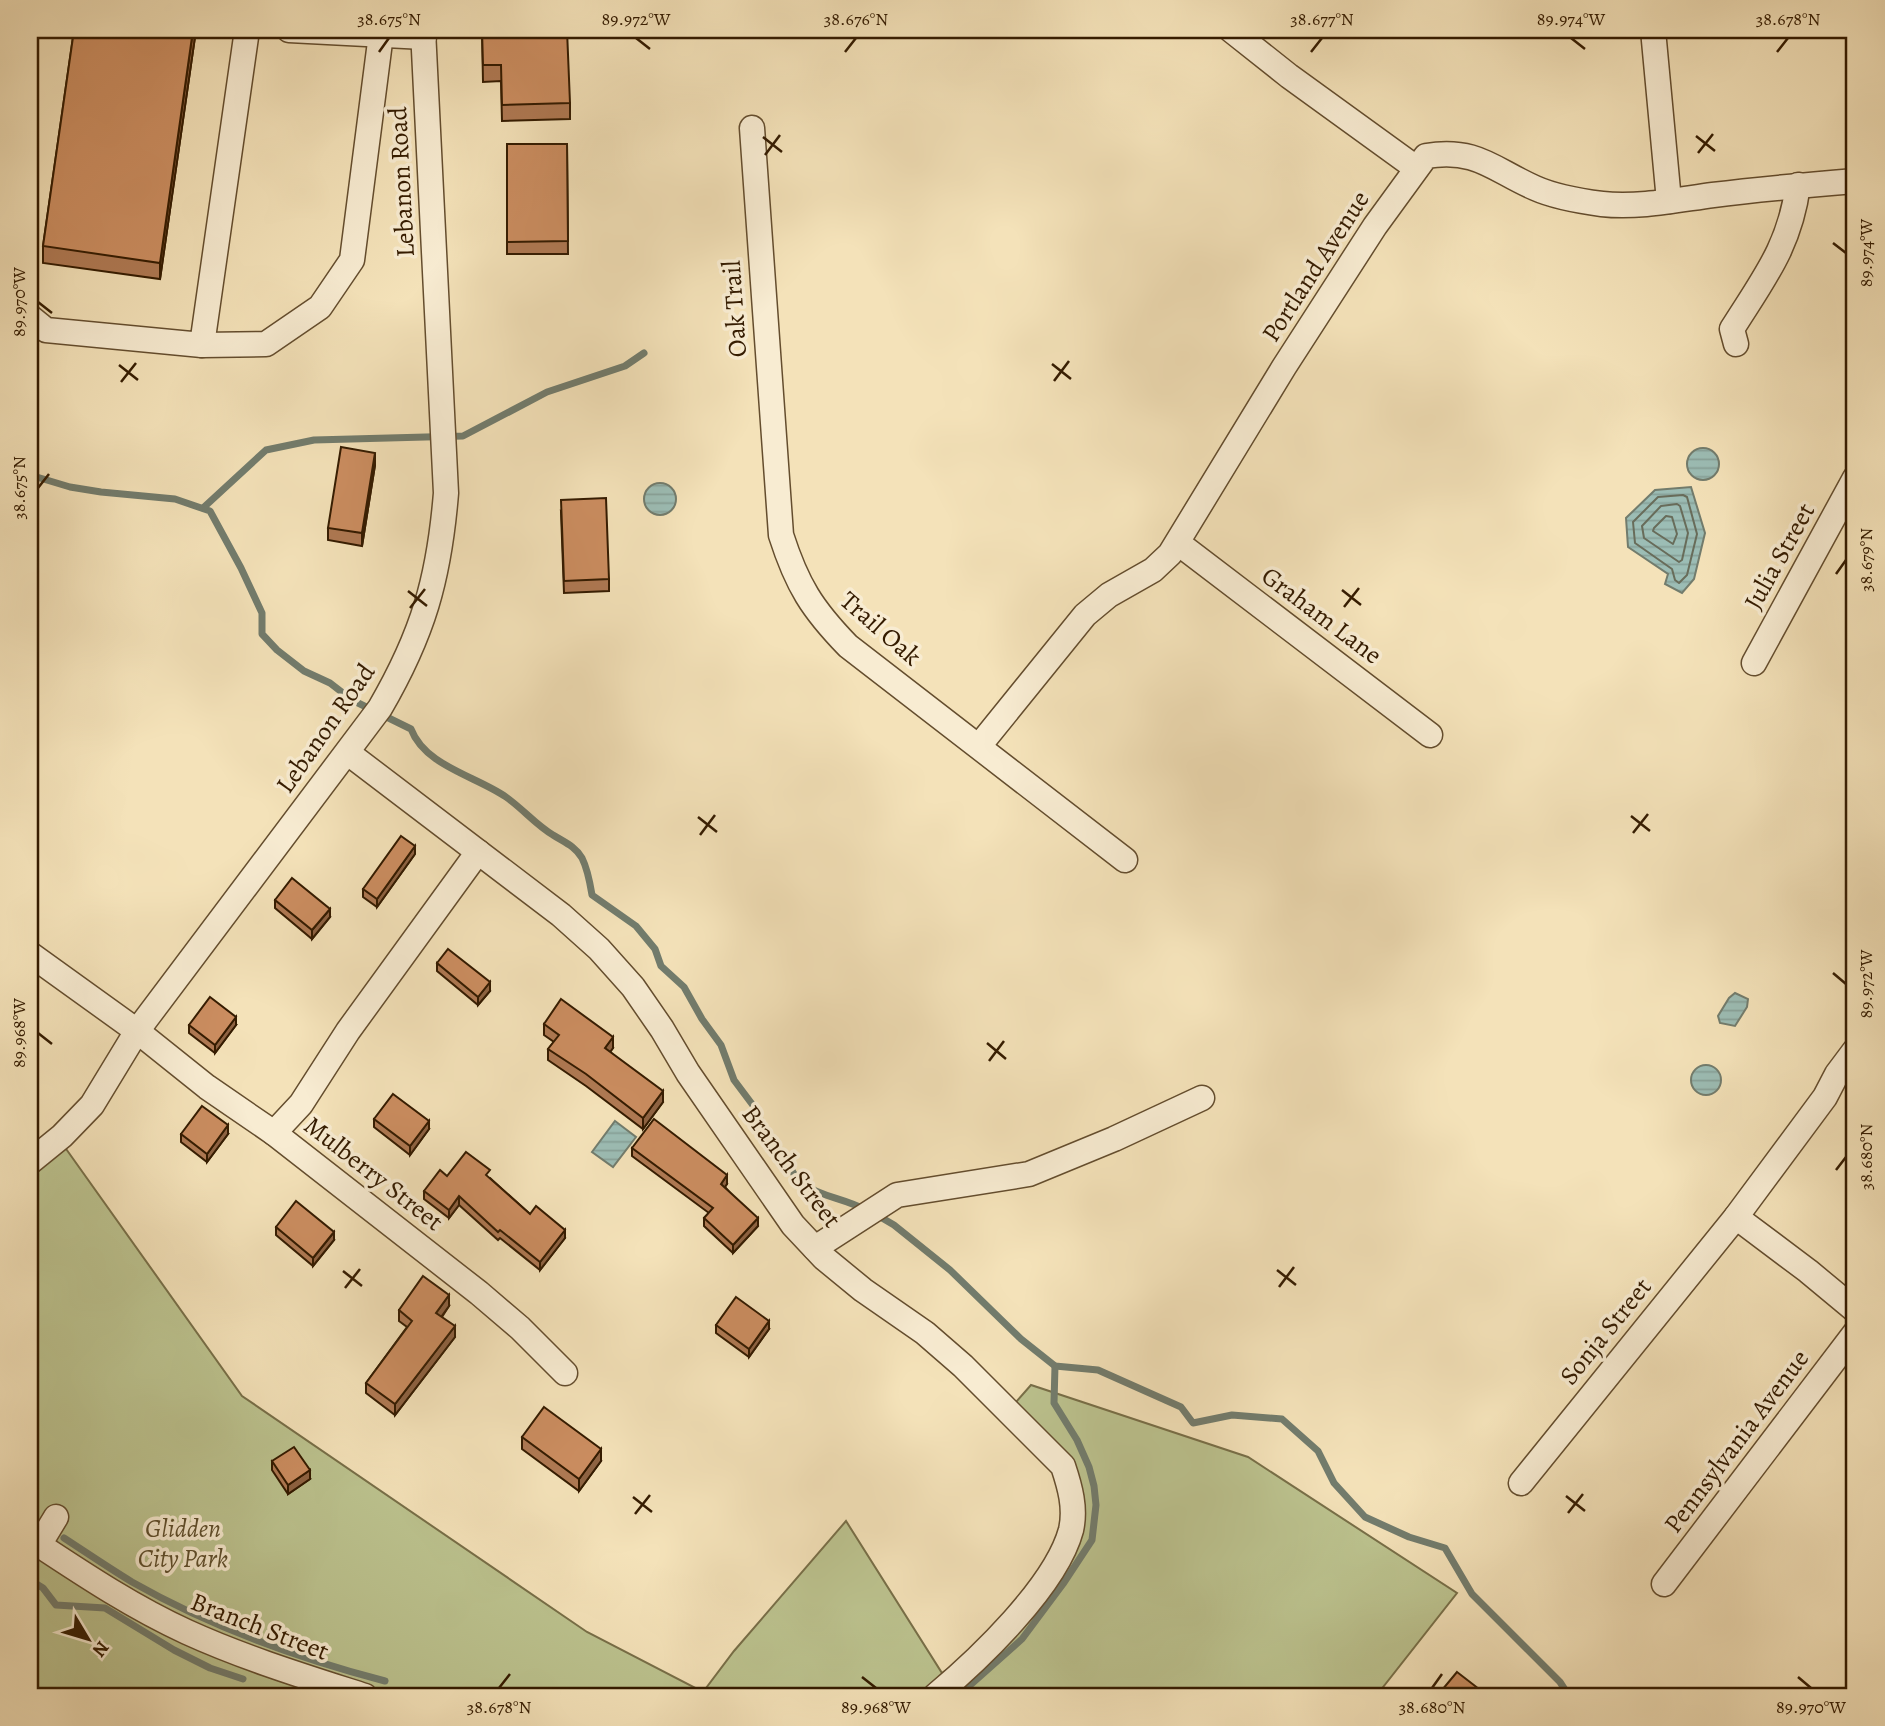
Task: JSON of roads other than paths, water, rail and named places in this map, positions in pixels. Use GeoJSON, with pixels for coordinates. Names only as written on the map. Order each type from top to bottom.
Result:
{"type":"FeatureCollection","features":[{"type":"Feature","properties":{"kind":"street"},"geometry":{"type":"LineString","coordinates":[[202,345],[247,30]]}},
{"type":"Feature","properties":{"kind":"street"},"geometry":{"type":"LineString","coordinates":[[289,30],[424,33]]}},
{"type":"Feature","properties":{"kind":"street"},"geometry":{"type":"LineString","coordinates":[[1231,30],[1289,76],[1416,168]]}},
{"type":"Feature","properties":{"kind":"street"},"geometry":{"type":"LineString","coordinates":[[1653,30],[1669,201]]}},
{"type":"Feature","properties":{"kind":"street","name":"Lebanon Road"},"geometry":{"type":"LineString","coordinates":[[30,1162],[62,1136],[92,1105],[137,1031],[380,708],[416,638],[433,586],[442,539],[446,493],[424,33]]}},
{"type":"Feature","properties":{"kind":"street"},"geometry":{"type":"LineString","coordinates":[[30,317],[46,330],[202,345],[266,344],[320,307],[352,260],[381,34]]}},
{"type":"Feature","properties":{"kind":"street","name":"Oak Trail"},"geometry":{"type":"LineString","coordinates":[[752,128],[777,485]]}},
{"type":"Feature","properties":{"kind":"street","name":"Portland Avenue"},"geometry":{"type":"LineString","coordinates":[[979,746],[1084,615],[1109,595],[1153,570],[1178,543],[1284,367],[1375,226],[1426,156],[1446,152],[1469,155],[1536,189],[1573,200],[1604,204],[1640,205],[1798,185],[1855,181]]}},
{"type":"Feature","properties":{"kind":"street"},"geometry":{"type":"LineString","coordinates":[[1736,344],[1732,328],[1779,255],[1789,230],[1798,185]]}},
{"type":"Feature","properties":{"kind":"street","name":"Julia Street"},"geometry":{"type":"LineString","coordinates":[[1754,663],[1855,478]]}},
{"type":"Feature","properties":{"kind":"street","name":"Trail Oak"},"geometry":{"type":"LineString","coordinates":[[777,485],[780,535],[803,592],[820,617],[848,646],[979,746]]}},
{"type":"Feature","properties":{"kind":"street","name":"Graham Lane"},"geometry":{"type":"LineString","coordinates":[[1178,543],[1430,735]]}},
{"type":"Feature","properties":{"kind":"street"},"geometry":{"type":"LineString","coordinates":[[979,746],[1125,860]]}},
{"type":"Feature","properties":{"kind":"street","name":"Branch Street"},"geometry":{"type":"LineString","coordinates":[[348,753],[561,915],[599,949],[633,987],[688,1073],[793,1225],[863,1290],[925,1333],[963,1366],[1063,1466],[1073,1508],[1071,1528],[1063,1551],[1007,1629],[970,1667],[935,1696]]}},
{"type":"Feature","properties":{"kind":"street"},"geometry":{"type":"LineString","coordinates":[[274,1133],[301,1104],[348,1031],[478,852]]}},
{"type":"Feature","properties":{"kind":"street","name":"Mulberry Street"},"geometry":{"type":"LineString","coordinates":[[30,954],[137,1031],[206,1087],[274,1133],[479,1293],[520,1328],[565,1373]]}},
{"type":"Feature","properties":{"kind":"street","name":"Sonja Street"},"geometry":{"type":"LineString","coordinates":[[1521,1482],[1736,1217],[1825,1097],[1837,1074],[1855,1050]]}},
{"type":"Feature","properties":{"kind":"street"},"geometry":{"type":"LineString","coordinates":[[815,1248],[897,1195],[1029,1174],[1114,1139],[1202,1098]]}},
{"type":"Feature","properties":{"kind":"street"},"geometry":{"type":"LineString","coordinates":[[1736,1217],[1855,1310]]}},
{"type":"Feature","properties":{"kind":"street","name":"Pennsylvania Avenue"},"geometry":{"type":"LineString","coordinates":[[1664,1584],[1855,1333]]}},
{"type":"Feature","properties":{"kind":"street"},"geometry":{"type":"LineString","coordinates":[[34,1542],[56,1517]]}},
{"type":"Feature","properties":{"kind":"street","name":"Branch Street"},"geometry":{"type":"LineString","coordinates":[[34,1542],[123,1598],[187,1632],[287,1671],[365,1696]]}},
{"type":"Feature","properties":{"kind":"water"},"geometry":{"type":"Polygon","coordinates":[[[1703,448],[1714,453],[1719,464],[1714,475],[1703,480],[1692,475],[1687,464],[1692,453],[1703,448]]]}},
{"type":"Feature","properties":{"kind":"water"},"geometry":{"type":"Polygon","coordinates":[[[660,483],[671,488],[676,499],[671,510],[660,515],[649,510],[644,499],[649,488],[660,483]]]}},
{"type":"Feature","properties":{"kind":"water"},"geometry":{"type":"Polygon","coordinates":[[[1691,487],[1705,533],[1694,579],[1682,593],[1665,584],[1668,574],[1628,547],[1626,518],[1655,490],[1691,487]]]}},
{"type":"Feature","properties":{"kind":"water"},"geometry":{"type":"Polygon","coordinates":[[[1735,993],[1748,999],[1747,1007],[1735,1026],[1720,1023],[1718,1016],[1735,993]]]}},
{"type":"Feature","properties":{"kind":"water"},"geometry":{"type":"Polygon","coordinates":[[[1706,1065],[1717,1069],[1721,1080],[1717,1091],[1706,1095],[1695,1091],[1691,1080],[1695,1069],[1706,1065]]]}},
{"type":"Feature","properties":{"kind":"water"},"geometry":{"type":"Polygon","coordinates":[[[615,1121],[636,1137],[613,1167],[592,1152],[615,1121]]]}},
{"type":"Feature","properties":{"kind":"waterway"},"geometry":{"type":"LineString","coordinates":[[203,508],[266,450],[314,440],[463,436],[547,392],[625,366],[644,353]]}},
{"type":"Feature","properties":{"kind":"waterway"},"geometry":{"type":"LineString","coordinates":[[30,475],[70,487],[175,499],[210,511],[262,613],[262,634],[277,650],[304,671],[330,683],[352,700],[411,729],[418,742],[439,761],[506,797],[541,827],[576,850],[586,867],[592,895],[636,926],[655,949],[661,966],[684,987],[721,1045],[734,1080],[758,1112],[766,1142],[775,1151],[786,1156],[791,1170],[807,1187],[866,1210]]}},
{"type":"Feature","properties":{"kind":"waterway"},"geometry":{"type":"LineString","coordinates":[[877,1215],[894,1225],[950,1270],[1021,1339],[1055,1366],[1098,1370],[1181,1407],[1193,1423],[1232,1415],[1282,1419],[1318,1451],[1334,1483],[1365,1517],[1409,1537],[1445,1548],[1472,1594],[1560,1682],[1569,1696]]}},
{"type":"Feature","properties":{"kind":"waterway"},"geometry":{"type":"LineString","coordinates":[[958,1696],[1022,1639],[1092,1540],[1096,1505],[1094,1486],[1077,1440],[1054,1403],[1055,1366]]}},
{"type":"Feature","properties":{"kind":"waterway"},"geometry":{"type":"LineString","coordinates":[[30,1515],[34,1518]]}},
{"type":"Feature","properties":{"kind":"waterway"},"geometry":{"type":"LineString","coordinates":[[64,1538],[132,1582],[192,1613],[255,1640],[385,1681]]}},
{"type":"Feature","properties":{"kind":"waterway"},"geometry":{"type":"LineString","coordinates":[[30,1580],[43,1588],[56,1605],[105,1608],[174,1650],[210,1668],[243,1679]]}},
{"type":"Feature","properties":{"kind":"park label","name":"Glidden City Park"},"geometry":{"type":"Point","coordinates":[183,1543]}}]}
